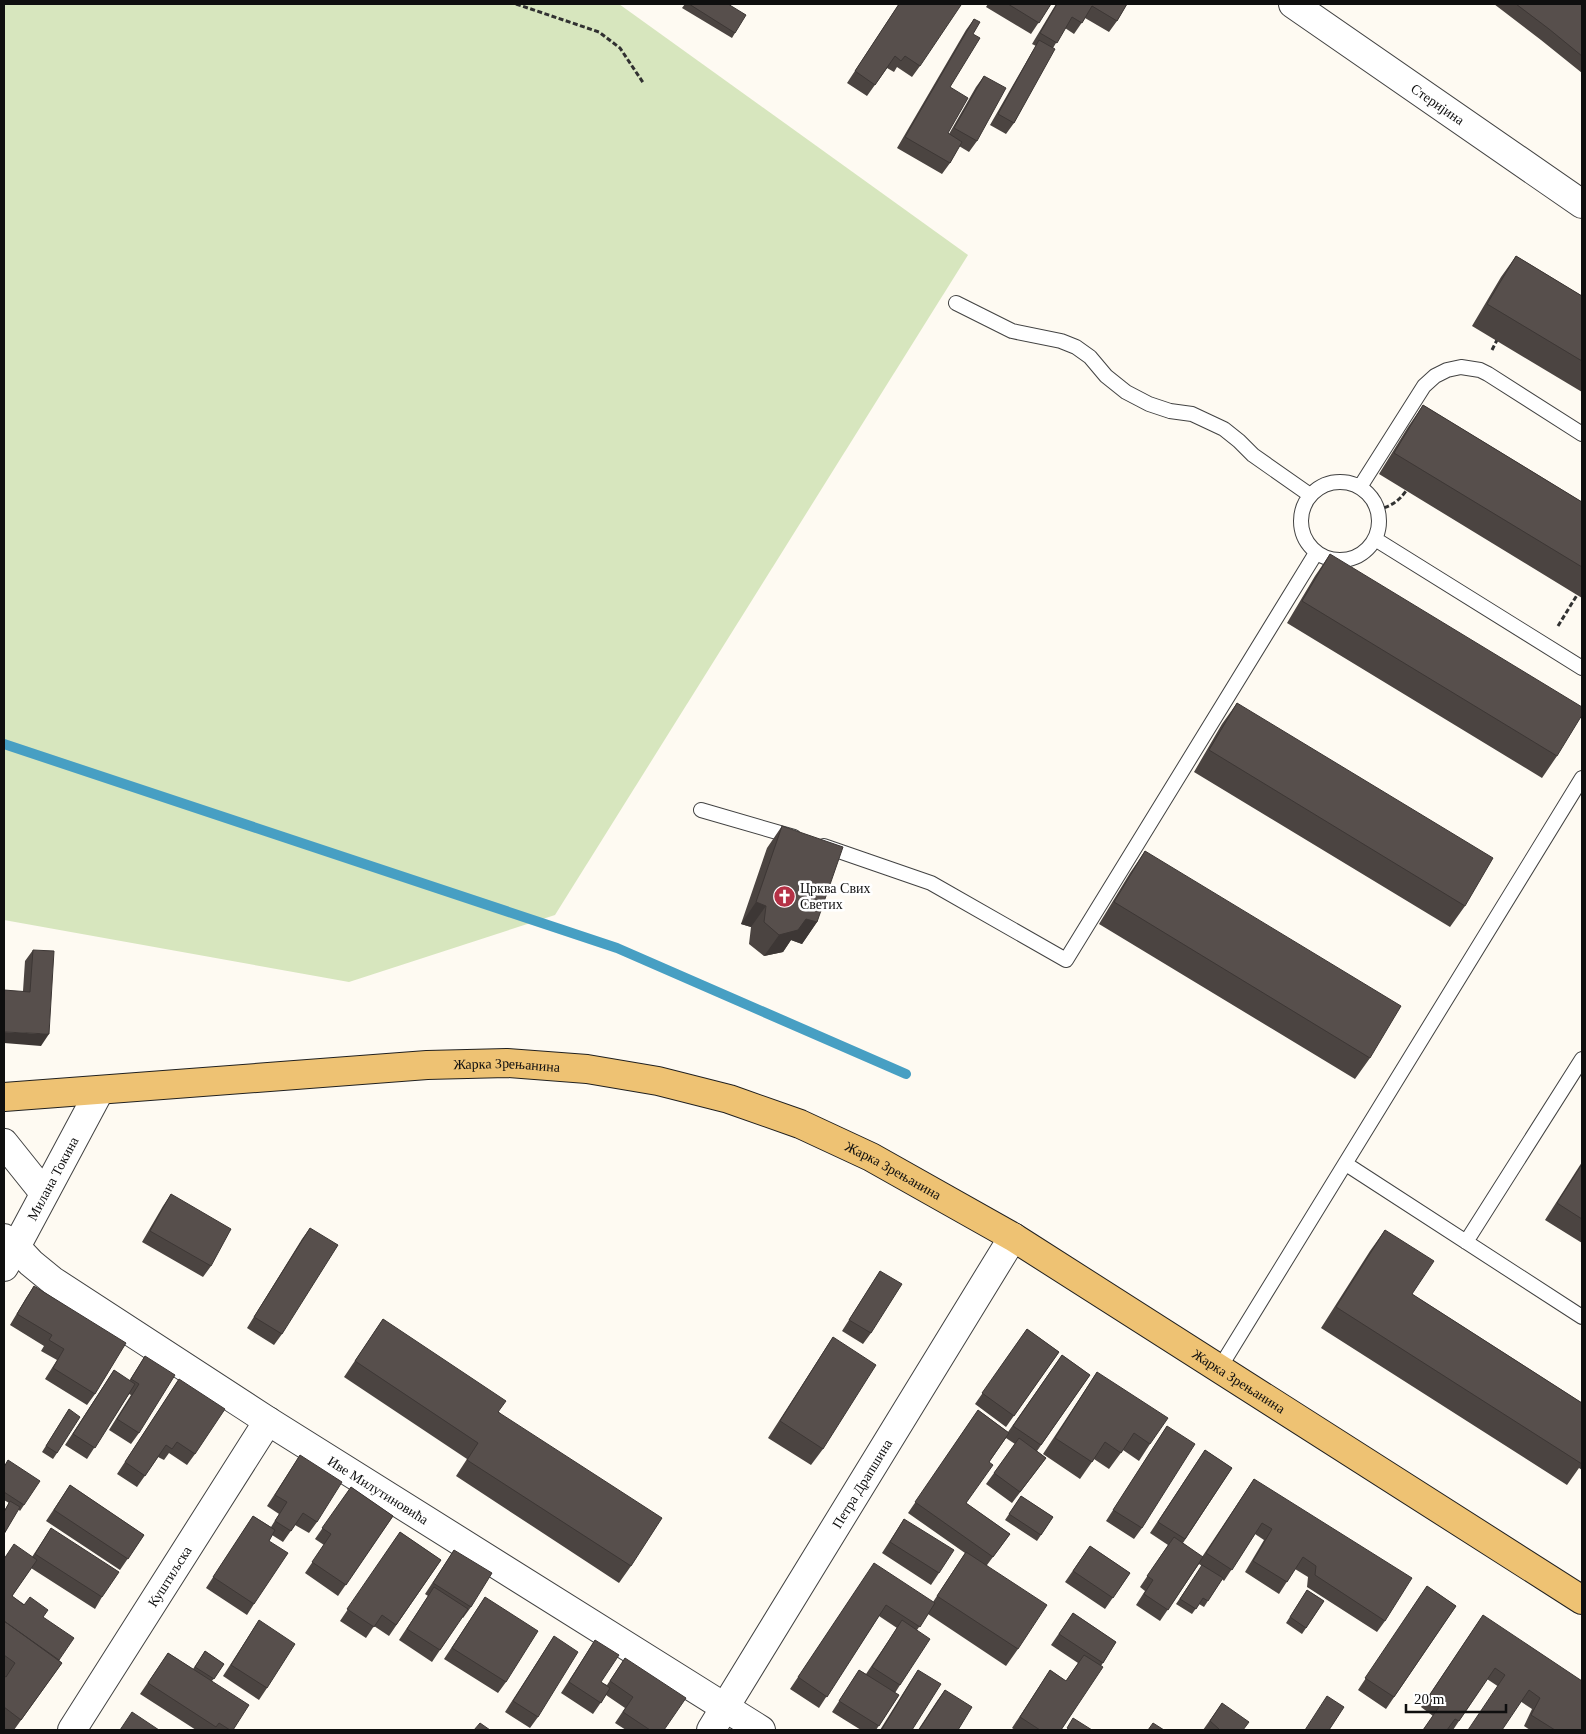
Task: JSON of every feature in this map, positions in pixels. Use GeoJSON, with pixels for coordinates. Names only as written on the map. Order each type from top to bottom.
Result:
{"type":"FeatureCollection","features":[{"type":"Feature","properties":{"kind":"main road","name":"Жарка Зрењанина"},"geometry":{"type":"LineString","coordinates":[[4,1097],[426,1064],[507,1063],[587,1069],[658,1081],[729,1099],[800,1124],[871,1157],[1012,1238],[1582,1600]]}},
{"type":"Feature","properties":{"kind":"street","name":"Стеријина"},"geometry":{"type":"LineString","coordinates":[[1293,4],[1582,204]]}},
{"type":"Feature","properties":{"kind":"street","name":"Милана Токина"},"geometry":{"type":"LineString","coordinates":[[8,1251],[44,1194],[100,1090]]}},
{"type":"Feature","properties":{"kind":"street"},"geometry":{"type":"LineString","coordinates":[[4,1142],[44,1194]]}},
{"type":"Feature","properties":{"kind":"street","name":"Петра Драпшина"},"geometry":{"type":"LineString","coordinates":[[711,1730],[1012,1238]]}},
{"type":"Feature","properties":{"kind":"street","name":"Иве Милутиновића"},"geometry":{"type":"LineString","coordinates":[[8,1251],[30,1263],[53,1281],[268,1421],[761,1730]]}},
{"type":"Feature","properties":{"kind":"street","name":"Куштиљска"},"geometry":{"type":"LineString","coordinates":[[72,1730],[268,1421]]}},
{"type":"Feature","properties":{"kind":"lane"},"geometry":{"type":"LineString","coordinates":[[956,303],[1012,331],[1061,341],[1076,347],[1090,357],[1106,376],[1126,392],[1149,404],[1170,411],[1192,414],[1208,421],[1240,441],[1253,455],[1310,495]]}},
{"type":"Feature","properties":{"kind":"lane"},"geometry":{"type":"LineString","coordinates":[[1360,487],[1424,386],[1435,376],[1447,370],[1470,367],[1488,374],[1582,434]]}},
{"type":"Feature","properties":{"kind":"lane"},"geometry":{"type":"LineString","coordinates":[[1332,482],[1346,482],[1360,487],[1371,497],[1378,510],[1379,525],[1375,539],[1367,550],[1356,557],[1342,560],[1328,559],[1316,553],[1307,543],[1301,531],[1300,518],[1310,495],[1320,487],[1332,482]]}},
{"type":"Feature","properties":{"kind":"lane"},"geometry":{"type":"LineString","coordinates":[[1375,539],[1582,668]]}},
{"type":"Feature","properties":{"kind":"lane"},"geometry":{"type":"LineString","coordinates":[[701,810],[810,842],[931,883],[1066,960],[1316,553]]}},
{"type":"Feature","properties":{"kind":"lane"},"geometry":{"type":"LineString","coordinates":[[1220,1369],[1582,778]]}},
{"type":"Feature","properties":{"kind":"lane"},"geometry":{"type":"LineString","coordinates":[[1466,1242],[1582,1060]]}},
{"type":"Feature","properties":{"kind":"lane"},"geometry":{"type":"LineString","coordinates":[[1346,1164],[1582,1317]]}},
{"type":"Feature","properties":{"kind":"path"},"geometry":{"type":"LineString","coordinates":[[516,4],[599,32],[620,48],[644,84]]}},
{"type":"Feature","properties":{"kind":"path"},"geometry":{"type":"LineString","coordinates":[[1378,510],[1391,506],[1406,491]]}},
{"type":"Feature","properties":{"kind":"path"},"geometry":{"type":"LineString","coordinates":[[1546,645],[1577,594]]}},
{"type":"Feature","properties":{"kind":"green space"},"geometry":{"type":"Polygon","coordinates":[[[4,4],[619,4],[968,255],[555,915],[349,982],[4,920],[4,4]]]}},
{"type":"Feature","properties":{"kind":"building"},"geometry":{"type":"Polygon","coordinates":[[[689,4],[728,4],[746,15],[735,33],[689,4]]]}},
{"type":"Feature","properties":{"kind":"building"},"geometry":{"type":"Polygon","coordinates":[[[899,4],[961,5],[920,66],[905,56],[901,61],[895,56],[875,85],[855,71],[899,4]]]}},
{"type":"Feature","properties":{"kind":"building"},"geometry":{"type":"Polygon","coordinates":[[[1008,4],[1051,4],[1039,23],[1008,4]]]}},
{"type":"Feature","properties":{"kind":"building"},"geometry":{"type":"Polygon","coordinates":[[[1057,4],[1127,4],[1117,21],[1092,6],[1082,23],[1072,17],[1057,43],[1040,33],[1057,4]]]}},
{"type":"Feature","properties":{"kind":"building"},"geometry":{"type":"Polygon","coordinates":[[[1516,4],[1582,4],[1582,56],[1549,29],[1516,4]]]}},
{"type":"Feature","properties":{"kind":"building"},"geometry":{"type":"Polygon","coordinates":[[[974,19],[980,22],[973,34],[980,38],[950,87],[968,98],[948,133],[962,142],[950,163],[905,137],[974,19]]]}},
{"type":"Feature","properties":{"kind":"building"},"geometry":{"type":"Polygon","coordinates":[[[1039,40],[1055,49],[1014,123],[998,114],[1039,40]]]}},
{"type":"Feature","properties":{"kind":"building"},"geometry":{"type":"Polygon","coordinates":[[[984,76],[1006,88],[977,141],[954,128],[984,76]]]}},
{"type":"Feature","properties":{"kind":"building"},"geometry":{"type":"Polygon","coordinates":[[[1516,256],[1582,296],[1582,361],[1487,304],[1516,256]]]}},
{"type":"Feature","properties":{"kind":"building"},"geometry":{"type":"Polygon","coordinates":[[[1423,405],[1582,502],[1582,567],[1394,453],[1423,405]]]}},
{"type":"Feature","properties":{"kind":"building"},"geometry":{"type":"Polygon","coordinates":[[[1330,554],[1582,707],[1582,715],[1557,756],[1302,601],[1330,554]]]}},
{"type":"Feature","properties":{"kind":"building"},"geometry":{"type":"Polygon","coordinates":[[[1237,703],[1493,858],[1465,906],[1209,750],[1237,703]]]}},
{"type":"Feature","properties":{"kind":"building","name":"Црква Свих Светих"},"geometry":{"type":"Polygon","coordinates":[[[782,826],[843,847],[817,922],[806,919],[798,930],[779,935],[764,922],[766,906],[756,902],[782,826]]]}},
{"type":"Feature","properties":{"kind":"building"},"geometry":{"type":"Polygon","coordinates":[[[1145,851],[1401,1006],[1370,1058],[1114,902],[1145,851]]]}},
{"type":"Feature","properties":{"kind":"building"},"geometry":{"type":"Polygon","coordinates":[[[33,950],[54,951],[49,1034],[4,1032],[4,990],[30,992],[33,950]]]}},
{"type":"Feature","properties":{"kind":"building"},"geometry":{"type":"Polygon","coordinates":[[[1582,1164],[1582,1219],[1557,1203],[1582,1164]]]}},
{"type":"Feature","properties":{"kind":"building"},"geometry":{"type":"Polygon","coordinates":[[[171,1194],[231,1229],[211,1266],[150,1231],[171,1194]]]}},
{"type":"Feature","properties":{"kind":"building"},"geometry":{"type":"Polygon","coordinates":[[[310,1228],[338,1245],[282,1334],[254,1317],[310,1228]]]}},
{"type":"Feature","properties":{"kind":"building"},"geometry":{"type":"Polygon","coordinates":[[[1385,1230],[1434,1261],[1412,1294],[1582,1403],[1582,1464],[1336,1307],[1385,1230]]]}},
{"type":"Feature","properties":{"kind":"building"},"geometry":{"type":"Polygon","coordinates":[[[880,1271],[902,1284],[871,1333],[849,1320],[880,1271]]]}},
{"type":"Feature","properties":{"kind":"building"},"geometry":{"type":"Polygon","coordinates":[[[34,1286],[126,1343],[95,1394],[53,1368],[64,1349],[49,1340],[52,1335],[17,1314],[34,1286]]]}},
{"type":"Feature","properties":{"kind":"building"},"geometry":{"type":"Polygon","coordinates":[[[383,1319],[506,1401],[498,1412],[662,1518],[631,1566],[467,1460],[478,1443],[355,1361],[383,1319]]]}},
{"type":"Feature","properties":{"kind":"building"},"geometry":{"type":"Polygon","coordinates":[[[1027,1329],[1059,1352],[1014,1416],[982,1393],[1027,1329]]]}},
{"type":"Feature","properties":{"kind":"building"},"geometry":{"type":"Polygon","coordinates":[[[833,1337],[876,1365],[823,1449],[780,1421],[833,1337]]]}},
{"type":"Feature","properties":{"kind":"building"},"geometry":{"type":"Polygon","coordinates":[[[1062,1355],[1090,1375],[1041,1445],[1013,1426],[1062,1355]]]}},
{"type":"Feature","properties":{"kind":"building"},"geometry":{"type":"Polygon","coordinates":[[[145,1356],[175,1375],[139,1433],[117,1419],[139,1384],[131,1379],[145,1356]]]}},
{"type":"Feature","properties":{"kind":"building"},"geometry":{"type":"Polygon","coordinates":[[[114,1370],[135,1384],[95,1448],[73,1434],[114,1370]]]}},
{"type":"Feature","properties":{"kind":"building"},"geometry":{"type":"Polygon","coordinates":[[[1097,1372],[1168,1418],[1150,1444],[1134,1433],[1121,1453],[1105,1442],[1092,1462],[1055,1438],[1097,1372]]]}},
{"type":"Feature","properties":{"kind":"building"},"geometry":{"type":"Polygon","coordinates":[[[179,1379],[225,1409],[195,1454],[177,1442],[172,1449],[166,1445],[145,1476],[125,1462],[179,1379]]]}},
{"type":"Feature","properties":{"kind":"building"},"geometry":{"type":"Polygon","coordinates":[[[69,1409],[80,1417],[57,1453],[46,1446],[69,1409]]]}},
{"type":"Feature","properties":{"kind":"building"},"geometry":{"type":"Polygon","coordinates":[[[978,1410],[1009,1433],[989,1462],[993,1465],[966,1503],[1010,1534],[993,1557],[915,1502],[978,1410]]]}},
{"type":"Feature","properties":{"kind":"building"},"geometry":{"type":"Polygon","coordinates":[[[1167,1426],[1195,1444],[1142,1528],[1113,1510],[1167,1426]]]}},
{"type":"Feature","properties":{"kind":"building"},"geometry":{"type":"Polygon","coordinates":[[[1019,1438],[1046,1458],[1020,1492],[994,1473],[1019,1438]]]}},
{"type":"Feature","properties":{"kind":"building"},"geometry":{"type":"Polygon","coordinates":[[[1205,1450],[1232,1468],[1185,1539],[1158,1522],[1205,1450]]]}},
{"type":"Feature","properties":{"kind":"building"},"geometry":{"type":"Polygon","coordinates":[[[300,1455],[342,1482],[317,1522],[303,1513],[291,1531],[275,1521],[287,1502],[275,1495],[300,1455]]]}},
{"type":"Feature","properties":{"kind":"building"},"geometry":{"type":"Polygon","coordinates":[[[8,1460],[40,1481],[24,1505],[4,1492],[4,1467],[8,1460]]]}},
{"type":"Feature","properties":{"kind":"building"},"geometry":{"type":"Polygon","coordinates":[[[1254,1479],[1412,1578],[1385,1621],[1315,1575],[1316,1566],[1303,1557],[1287,1582],[1253,1561],[1272,1529],[1262,1523],[1232,1570],[1206,1553],[1254,1479]]]}},
{"type":"Feature","properties":{"kind":"building"},"geometry":{"type":"Polygon","coordinates":[[[70,1485],[144,1535],[128,1559],[54,1510],[70,1485]]]}},
{"type":"Feature","properties":{"kind":"building"},"geometry":{"type":"Polygon","coordinates":[[[351,1487],[393,1516],[346,1585],[312,1562],[331,1534],[322,1528],[351,1487]]]}},
{"type":"Feature","properties":{"kind":"building"},"geometry":{"type":"Polygon","coordinates":[[[1021,1496],[1053,1517],[1041,1535],[1009,1514],[1021,1496]]]}},
{"type":"Feature","properties":{"kind":"building"},"geometry":{"type":"Polygon","coordinates":[[[10,1501],[20,1507],[4,1534],[4,1512],[10,1501]]]}},
{"type":"Feature","properties":{"kind":"building"},"geometry":{"type":"Polygon","coordinates":[[[253,1516],[275,1530],[269,1541],[288,1553],[254,1604],[213,1577],[253,1516]]]}},
{"type":"Feature","properties":{"kind":"building"},"geometry":{"type":"Polygon","coordinates":[[[904,1519],[954,1550],[939,1573],[890,1542],[904,1519]]]}},
{"type":"Feature","properties":{"kind":"building"},"geometry":{"type":"Polygon","coordinates":[[[51,1528],[119,1572],[102,1597],[35,1554],[51,1528]]]}},
{"type":"Feature","properties":{"kind":"building"},"geometry":{"type":"Polygon","coordinates":[[[400,1532],[441,1560],[396,1625],[382,1615],[374,1627],[347,1609],[400,1532]]]}},
{"type":"Feature","properties":{"kind":"building"},"geometry":{"type":"Polygon","coordinates":[[[1174,1537],[1203,1557],[1168,1610],[1144,1594],[1153,1580],[1147,1576],[1174,1537]]]}},
{"type":"Feature","properties":{"kind":"building"},"geometry":{"type":"Polygon","coordinates":[[[14,1544],[37,1560],[12,1596],[24,1605],[30,1597],[48,1610],[43,1617],[74,1638],[59,1660],[4,1621],[4,1559],[14,1544]]]}},
{"type":"Feature","properties":{"kind":"building"},"geometry":{"type":"Polygon","coordinates":[[[1090,1546],[1130,1573],[1113,1598],[1073,1571],[1090,1546]]]}},
{"type":"Feature","properties":{"kind":"building"},"geometry":{"type":"Polygon","coordinates":[[[454,1550],[492,1573],[471,1607],[433,1583],[454,1550]]]}},
{"type":"Feature","properties":{"kind":"building"},"geometry":{"type":"Polygon","coordinates":[[[966,1552],[1047,1605],[1018,1649],[937,1596],[966,1552]]]}},
{"type":"Feature","properties":{"kind":"building"},"geometry":{"type":"Polygon","coordinates":[[[874,1563],[935,1603],[920,1627],[886,1605],[827,1697],[798,1677],[874,1563]]]}},
{"type":"Feature","properties":{"kind":"building"},"geometry":{"type":"Polygon","coordinates":[[[1202,1565],[1223,1578],[1208,1601],[1203,1598],[1196,1609],[1180,1599],[1202,1565]]]}},
{"type":"Feature","properties":{"kind":"building"},"geometry":{"type":"Polygon","coordinates":[[[1427,1586],[1456,1606],[1394,1697],[1365,1678],[1427,1586]]]}},
{"type":"Feature","properties":{"kind":"building"},"geometry":{"type":"Polygon","coordinates":[[[434,1587],[468,1609],[440,1650],[407,1629],[434,1587]]]}},
{"type":"Feature","properties":{"kind":"building"},"geometry":{"type":"Polygon","coordinates":[[[1307,1590],[1324,1601],[1306,1628],[1290,1617],[1307,1590]]]}},
{"type":"Feature","properties":{"kind":"building"},"geometry":{"type":"Polygon","coordinates":[[[485,1597],[538,1631],[506,1682],[452,1648],[485,1597]]]}},
{"type":"Feature","properties":{"kind":"building"},"geometry":{"type":"Polygon","coordinates":[[[1073,1613],[1116,1642],[1103,1663],[1059,1634],[1073,1613]]]}},
{"type":"Feature","properties":{"kind":"building"},"geometry":{"type":"Polygon","coordinates":[[[1483,1615],[1582,1681],[1582,1730],[1555,1730],[1531,1715],[1540,1698],[1529,1690],[1502,1730],[1468,1730],[1505,1675],[1495,1668],[1459,1721],[1455,1719],[1447,1730],[1423,1730],[1441,1704],[1429,1696],[1483,1615]]]}},
{"type":"Feature","properties":{"kind":"building"},"geometry":{"type":"Polygon","coordinates":[[[259,1620],[295,1644],[267,1688],[231,1665],[259,1620]]]}},
{"type":"Feature","properties":{"kind":"building"},"geometry":{"type":"Polygon","coordinates":[[[902,1620],[930,1639],[900,1685],[872,1667],[902,1620]]]}},
{"type":"Feature","properties":{"kind":"building"},"geometry":{"type":"Polygon","coordinates":[[[4,1621],[62,1663],[21,1720],[4,1707],[4,1676],[6,1677],[15,1663],[4,1655],[4,1621]]]}},
{"type":"Feature","properties":{"kind":"building"},"geometry":{"type":"Polygon","coordinates":[[[554,1636],[578,1652],[538,1717],[513,1701],[554,1636]]]}},
{"type":"Feature","properties":{"kind":"building"},"geometry":{"type":"Polygon","coordinates":[[[595,1640],[619,1655],[601,1682],[610,1688],[601,1703],[569,1682],[595,1640]]]}},
{"type":"Feature","properties":{"kind":"building"},"geometry":{"type":"Polygon","coordinates":[[[205,1651],[224,1664],[214,1679],[195,1667],[205,1651]]]}},
{"type":"Feature","properties":{"kind":"building"},"geometry":{"type":"Polygon","coordinates":[[[168,1653],[249,1705],[233,1730],[219,1723],[216,1727],[148,1683],[168,1653]]]}},
{"type":"Feature","properties":{"kind":"building"},"geometry":{"type":"Polygon","coordinates":[[[1084,1655],[1103,1667],[1061,1730],[1040,1730],[1020,1717],[1050,1670],[1066,1681],[1084,1655]]]}},
{"type":"Feature","properties":{"kind":"building"},"geometry":{"type":"Polygon","coordinates":[[[625,1658],[686,1698],[664,1730],[650,1730],[623,1712],[633,1697],[610,1681],[625,1658]]]}},
{"type":"Feature","properties":{"kind":"building"},"geometry":{"type":"Polygon","coordinates":[[[859,1670],[899,1695],[879,1726],[839,1701],[859,1670]]]}},
{"type":"Feature","properties":{"kind":"building"},"geometry":{"type":"Polygon","coordinates":[[[918,1670],[941,1684],[912,1730],[882,1729],[918,1670]]]}},
{"type":"Feature","properties":{"kind":"building"},"geometry":{"type":"Polygon","coordinates":[[[945,1690],[972,1707],[958,1730],[919,1730],[945,1690]]]}},
{"type":"Feature","properties":{"kind":"building"},"geometry":{"type":"Polygon","coordinates":[[[1327,1696],[1344,1707],[1329,1730],[1305,1730],[1327,1696]]]}},
{"type":"Feature","properties":{"kind":"building"},"geometry":{"type":"Polygon","coordinates":[[[1222,1703],[1249,1722],[1243,1730],[1218,1730],[1210,1721],[1222,1703]]]}},
{"type":"Feature","properties":{"kind":"building"},"geometry":{"type":"Polygon","coordinates":[[[132,1712],[159,1730],[120,1730],[132,1712]]]}},
{"type":"Feature","properties":{"kind":"building"},"geometry":{"type":"Polygon","coordinates":[[[1073,1718],[1092,1730],[1070,1730],[1067,1728],[1073,1718]]]}},
{"type":"Feature","properties":{"kind":"building"},"geometry":{"type":"Polygon","coordinates":[[[480,1723],[490,1730],[474,1730],[480,1723]]]}},
{"type":"Feature","properties":{"kind":"building"},"geometry":{"type":"Polygon","coordinates":[[[1153,1723],[1164,1730],[1148,1730],[1153,1723]]]}},
{"type":"Feature","properties":{"kind":"waterway"},"geometry":{"type":"LineString","coordinates":[[4,744],[617,948],[906,1074]]}},
{"type":"Feature","properties":{"kind":"place","name":"Црква Свих Светих"},"geometry":{"type":"Point","coordinates":[784,896]}}]}
